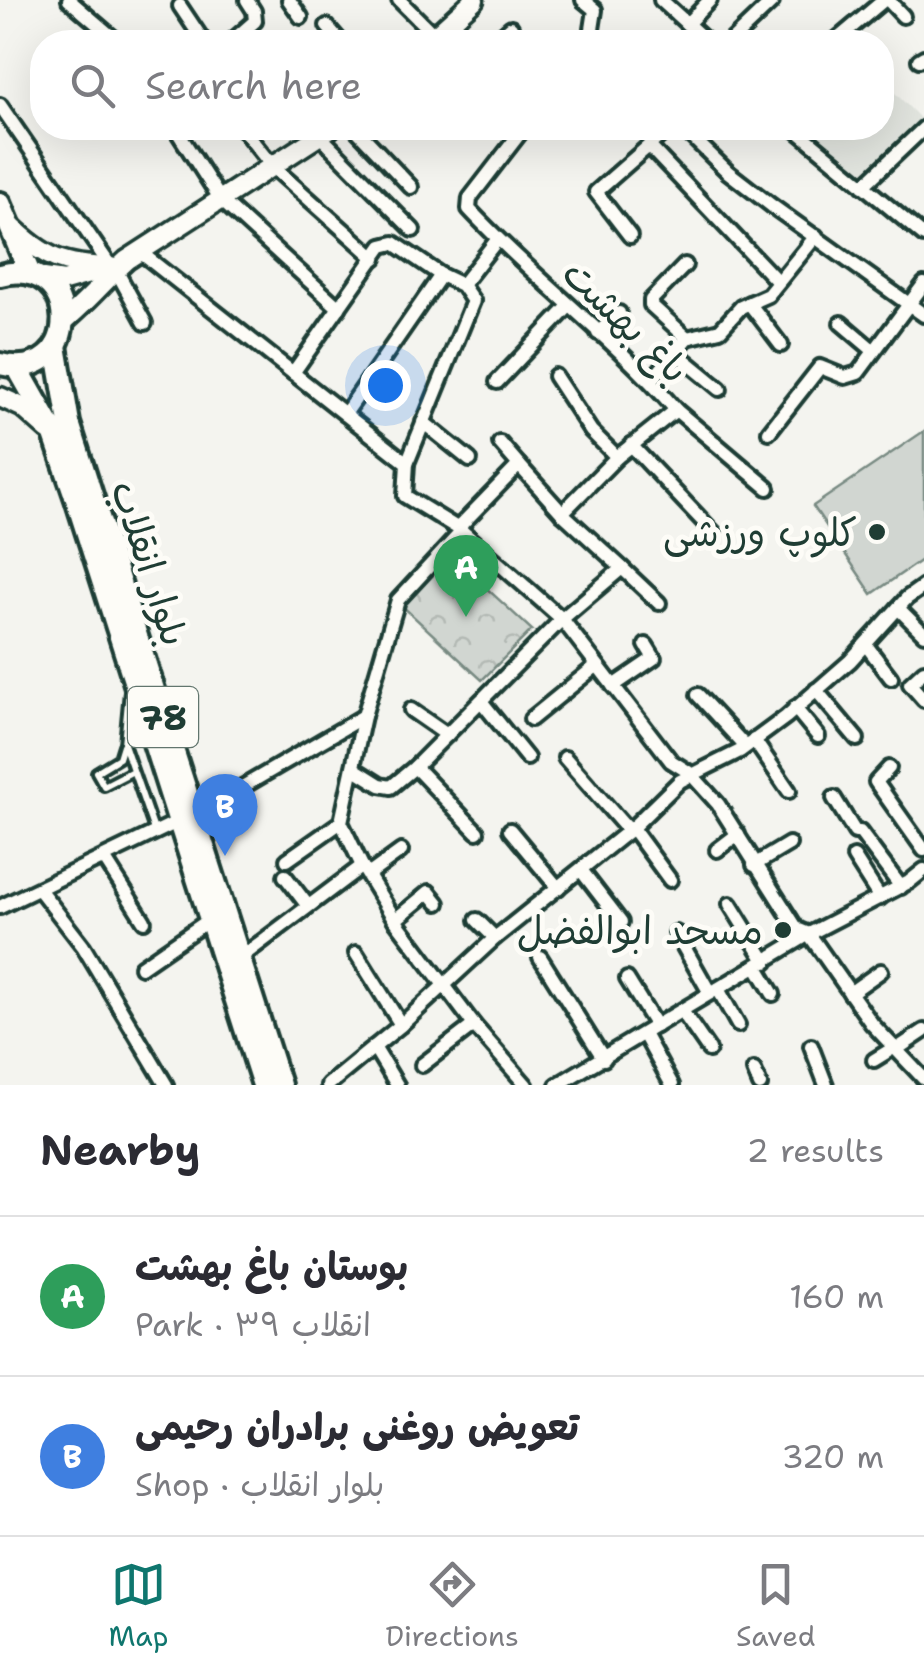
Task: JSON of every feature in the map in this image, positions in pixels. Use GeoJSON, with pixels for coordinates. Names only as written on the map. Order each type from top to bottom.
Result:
{"type":"FeatureCollection","features":[{"type":"Feature","properties":{"kind":"main road"},"geometry":{"type":"LineString","coordinates":[[4,213],[34,275],[57,295],[64,320]]}},
{"type":"Feature","properties":{"kind":"main road"},"geometry":{"type":"LineString","coordinates":[[0,263],[10,260],[18,248]]}},
{"type":"Feature","properties":{"kind":"main road"},"geometry":{"type":"LineString","coordinates":[[0,276],[16,272],[34,275]]}},
{"type":"Feature","properties":{"kind":"main road","name":"78"},"geometry":{"type":"LineString","coordinates":[[7,367],[46,357],[56,346],[64,320]]}},
{"type":"Feature","properties":{"kind":"main road","name":"بلوار انقلاب"},"geometry":{"type":"LineString","coordinates":[[56,346],[74,440],[185,818],[209,920],[255,1035],[263,1085]]}},
{"type":"Feature","properties":{"kind":"main road","name":"بلوار انقلاب"},"geometry":{"type":"LineString","coordinates":[[7,367],[38,402],[54,437],[130,675],[240,958],[243,997]]}},
{"type":"Feature","properties":{"kind":"main road"},"geometry":{"type":"LineString","coordinates":[[38,402],[43,389],[52,386],[62,392]]}},
{"type":"Feature","properties":{"kind":"main road","name":"بلوار انقلاب"},"geometry":{"type":"LineString","coordinates":[[255,1035],[280,1085]]}},
{"type":"Feature","properties":{"kind":"street"},"geometry":{"type":"LineString","coordinates":[[69,0],[103,30]]}},
{"type":"Feature","properties":{"kind":"street"},"geometry":{"type":"LineString","coordinates":[[245,30],[255,21],[248,0]]}},
{"type":"Feature","properties":{"kind":"street"},"geometry":{"type":"LineString","coordinates":[[289,0],[300,17]]}},
{"type":"Feature","properties":{"kind":"street"},"geometry":{"type":"LineString","coordinates":[[399,0],[431,30]]}},
{"type":"Feature","properties":{"kind":"street"},"geometry":{"type":"LineString","coordinates":[[441,30],[474,0]]}},
{"type":"Feature","properties":{"kind":"street"},"geometry":{"type":"LineString","coordinates":[[583,0],[600,5],[593,30]]}},
{"type":"Feature","properties":{"kind":"street"},"geometry":{"type":"LineString","coordinates":[[661,0],[693,30]]}},
{"type":"Feature","properties":{"kind":"street"},"geometry":{"type":"LineString","coordinates":[[687,24],[710,0]]}},
{"type":"Feature","properties":{"kind":"street"},"geometry":{"type":"LineString","coordinates":[[849,30],[886,0],[902,16]]}},
{"type":"Feature","properties":{"kind":"street"},"geometry":{"type":"LineString","coordinates":[[743,30],[772,2]]}},
{"type":"Feature","properties":{"kind":"street"},"geometry":{"type":"LineString","coordinates":[[180,6],[196,30]]}},
{"type":"Feature","properties":{"kind":"street"},"geometry":{"type":"LineString","coordinates":[[327,26],[330,30]]}},
{"type":"Feature","properties":{"kind":"street"},"geometry":{"type":"LineString","coordinates":[[508,30],[511,27]]}},
{"type":"Feature","properties":{"kind":"street"},"geometry":{"type":"LineString","coordinates":[[0,105],[124,262],[293,373],[408,464]]}},
{"type":"Feature","properties":{"kind":"street"},"geometry":{"type":"LineString","coordinates":[[863,186],[924,128]]}},
{"type":"Feature","properties":{"kind":"street"},"geometry":{"type":"LineString","coordinates":[[183,140],[221,200],[339,308]]}},
{"type":"Feature","properties":{"kind":"street"},"geometry":{"type":"LineString","coordinates":[[251,140],[272,166],[374,258]]}},
{"type":"Feature","properties":{"kind":"street"},"geometry":{"type":"LineString","coordinates":[[64,320],[88,301],[124,262],[311,140]]}},
{"type":"Feature","properties":{"kind":"street"},"geometry":{"type":"LineString","coordinates":[[333,140],[412,230]]}},
{"type":"Feature","properties":{"kind":"street"},"geometry":{"type":"LineString","coordinates":[[366,140],[411,187]]}},
{"type":"Feature","properties":{"kind":"street","name":"باغ بهشت"},"geometry":{"type":"LineString","coordinates":[[515,140],[468,204],[497,240],[651,381],[676,410],[617,456],[562,513]]}},
{"type":"Feature","properties":{"kind":"street"},"geometry":{"type":"LineString","coordinates":[[630,236],[596,192],[657,140]]}},
{"type":"Feature","properties":{"kind":"street"},"geometry":{"type":"LineString","coordinates":[[695,140],[728,172],[924,315]]}},
{"type":"Feature","properties":{"kind":"street"},"geometry":{"type":"LineString","coordinates":[[808,140],[924,236]]}},
{"type":"Feature","properties":{"kind":"street"},"geometry":{"type":"LineString","coordinates":[[650,147],[777,281]]}},
{"type":"Feature","properties":{"kind":"street"},"geometry":{"type":"LineString","coordinates":[[4,213],[39,252],[60,262],[124,262]]}},
{"type":"Feature","properties":{"kind":"street"},"geometry":{"type":"LineString","coordinates":[[651,381],[687,338],[696,333],[713,334],[749,304],[768,295],[816,236]]}},
{"type":"Feature","properties":{"kind":"street"},"geometry":{"type":"LineString","coordinates":[[462,285],[497,240]]}},
{"type":"Feature","properties":{"kind":"street"},"geometry":{"type":"LineString","coordinates":[[293,373],[382,246],[394,243],[462,285],[472,301],[408,464],[405,496],[460,530],[562,620],[671,761],[690,773],[738,834],[797,929],[809,934],[872,1024],[924,1079]]}},
{"type":"Feature","properties":{"kind":"street"},"geometry":{"type":"LineString","coordinates":[[34,275],[64,281],[124,262]]}},
{"type":"Feature","properties":{"kind":"street"},"geometry":{"type":"LineString","coordinates":[[124,262],[145,323]]}},
{"type":"Feature","properties":{"kind":"street"},"geometry":{"type":"LineString","coordinates":[[685,265],[651,305],[687,338]]}},
{"type":"Feature","properties":{"kind":"street"},"geometry":{"type":"LineString","coordinates":[[345,414],[441,275]]}},
{"type":"Feature","properties":{"kind":"street"},"geometry":{"type":"LineString","coordinates":[[769,432],[820,366],[852,377],[924,284]]}},
{"type":"Feature","properties":{"kind":"street"},"geometry":{"type":"LineString","coordinates":[[749,304],[782,345]]}},
{"type":"Feature","properties":{"kind":"street"},"geometry":{"type":"LineString","coordinates":[[497,382],[569,306]]}},
{"type":"Feature","properties":{"kind":"street"},"geometry":{"type":"LineString","coordinates":[[598,333],[619,313]]}},
{"type":"Feature","properties":{"kind":"street"},"geometry":{"type":"LineString","coordinates":[[840,323],[874,350]]}},
{"type":"Feature","properties":{"kind":"street"},"geometry":{"type":"LineString","coordinates":[[675,352],[720,388]]}},
{"type":"Feature","properties":{"kind":"street"},"geometry":{"type":"LineString","coordinates":[[555,376],[591,431],[617,456]]}},
{"type":"Feature","properties":{"kind":"street"},"geometry":{"type":"LineString","coordinates":[[0,396],[41,421],[54,437]]}},
{"type":"Feature","properties":{"kind":"street"},"geometry":{"type":"LineString","coordinates":[[676,410],[768,488]]}},
{"type":"Feature","properties":{"kind":"street"},"geometry":{"type":"LineString","coordinates":[[423,422],[470,460]]}},
{"type":"Feature","properties":{"kind":"street"},"geometry":{"type":"LineString","coordinates":[[500,443],[562,513],[659,603]]}},
{"type":"Feature","properties":{"kind":"street"},"geometry":{"type":"LineString","coordinates":[[631,445],[714,533]]}},
{"type":"Feature","properties":{"kind":"street"},"geometry":{"type":"LineString","coordinates":[[519,465],[398,600],[364,716],[341,822],[396,920],[474,1025],[526,1085]]}},
{"type":"Feature","properties":{"kind":"street"},"geometry":{"type":"LineString","coordinates":[[353,768],[391,788],[562,620],[622,568]]}},
{"type":"Feature","properties":{"kind":"street"},"geometry":{"type":"LineString","coordinates":[[328,1085],[401,1025],[495,938],[630,829],[690,773],[750,743],[796,708],[924,586]]}},
{"type":"Feature","properties":{"kind":"street"},"geometry":{"type":"LineString","coordinates":[[898,608],[924,634]]}},
{"type":"Feature","properties":{"kind":"street"},"geometry":{"type":"LineString","coordinates":[[613,686],[659,663],[646,645]]}},
{"type":"Feature","properties":{"kind":"street"},"geometry":{"type":"LineString","coordinates":[[866,645],[891,678]]}},
{"type":"Feature","properties":{"kind":"street"},"geometry":{"type":"LineString","coordinates":[[531,719],[596,666]]}},
{"type":"Feature","properties":{"kind":"street"},"geometry":{"type":"LineString","coordinates":[[924,671],[910,684],[924,700]]}},
{"type":"Feature","properties":{"kind":"street"},"geometry":{"type":"LineString","coordinates":[[816,690],[857,739]]}},
{"type":"Feature","properties":{"kind":"street"},"geometry":{"type":"LineString","coordinates":[[698,694],[750,743],[789,791]]}},
{"type":"Feature","properties":{"kind":"street"},"geometry":{"type":"LineString","coordinates":[[481,701],[527,758]]}},
{"type":"Feature","properties":{"kind":"street"},"geometry":{"type":"LineString","coordinates":[[796,708],[818,736]]}},
{"type":"Feature","properties":{"kind":"street"},"geometry":{"type":"LineString","coordinates":[[411,710],[447,735]]}},
{"type":"Feature","properties":{"kind":"street"},"geometry":{"type":"LineString","coordinates":[[0,907],[185,818],[364,716]]}},
{"type":"Feature","properties":{"kind":"street"},"geometry":{"type":"LineString","coordinates":[[565,758],[670,880]]}},
{"type":"Feature","properties":{"kind":"street"},"geometry":{"type":"LineString","coordinates":[[416,767],[478,832]]}},
{"type":"Feature","properties":{"kind":"street"},"geometry":{"type":"LineString","coordinates":[[889,768],[876,782],[924,850]]}},
{"type":"Feature","properties":{"kind":"street"},"geometry":{"type":"LineString","coordinates":[[834,798],[855,832],[860,832],[900,887]]}},
{"type":"Feature","properties":{"kind":"street"},"geometry":{"type":"LineString","coordinates":[[287,860],[341,822]]}},
{"type":"Feature","properties":{"kind":"street"},"geometry":{"type":"LineString","coordinates":[[510,830],[558,888]]}},
{"type":"Feature","properties":{"kind":"street"},"geometry":{"type":"LineString","coordinates":[[717,850],[738,834]]}},
{"type":"Feature","properties":{"kind":"street"},"geometry":{"type":"LineString","coordinates":[[754,865],[790,844]]}},
{"type":"Feature","properties":{"kind":"street"},"geometry":{"type":"LineString","coordinates":[[240,958],[308,906],[402,851]]}},
{"type":"Feature","properties":{"kind":"street"},"geometry":{"type":"LineString","coordinates":[[854,857],[880,898]]}},
{"type":"Feature","properties":{"kind":"street"},"geometry":{"type":"LineString","coordinates":[[104,858],[144,921]]}},
{"type":"Feature","properties":{"kind":"street"},"geometry":{"type":"LineString","coordinates":[[581,870],[622,922]]}},
{"type":"Feature","properties":{"kind":"street"},"geometry":{"type":"LineString","coordinates":[[558,1085],[809,934],[900,887],[924,870]]}},
{"type":"Feature","properties":{"kind":"street"},"geometry":{"type":"LineString","coordinates":[[286,876],[308,906]]}},
{"type":"Feature","properties":{"kind":"street"},"geometry":{"type":"LineString","coordinates":[[39,889],[83,946],[166,1085]]}},
{"type":"Feature","properties":{"kind":"street"},"geometry":{"type":"LineString","coordinates":[[396,920],[429,892],[438,902]]}},
{"type":"Feature","properties":{"kind":"street"},"geometry":{"type":"LineString","coordinates":[[730,904],[762,964],[773,994]]}},
{"type":"Feature","properties":{"kind":"street"},"geometry":{"type":"LineString","coordinates":[[141,968],[209,920]]}},
{"type":"Feature","properties":{"kind":"street"},"geometry":{"type":"LineString","coordinates":[[477,920],[495,938]]}},
{"type":"Feature","properties":{"kind":"street"},"geometry":{"type":"LineString","coordinates":[[676,934],[738,1024]]}},
{"type":"Feature","properties":{"kind":"street"},"geometry":{"type":"LineString","coordinates":[[356,954],[401,1025]]}},
{"type":"Feature","properties":{"kind":"street"},"geometry":{"type":"LineString","coordinates":[[540,957],[604,1059]]}},
{"type":"Feature","properties":{"kind":"street"},"geometry":{"type":"LineString","coordinates":[[850,994],[881,972]]}},
{"type":"Feature","properties":{"kind":"street"},"geometry":{"type":"LineString","coordinates":[[626,979],[672,1085]]}},
{"type":"Feature","properties":{"kind":"street"},"geometry":{"type":"LineString","coordinates":[[682,1011],[709,1050]]}},
{"type":"Feature","properties":{"kind":"street"},"geometry":{"type":"LineString","coordinates":[[422,1065],[474,1025]]}},
{"type":"Feature","properties":{"kind":"street"},"geometry":{"type":"LineString","coordinates":[[874,1060],[924,1031]]}},
{"type":"Feature","properties":{"kind":"street"},"geometry":{"type":"LineString","coordinates":[[811,1046],[826,1085]]}},
{"type":"Feature","properties":{"kind":"street"},"geometry":{"type":"LineString","coordinates":[[374,1047],[397,1085]]}},
{"type":"Feature","properties":{"kind":"street"},"geometry":{"type":"LineString","coordinates":[[754,1070],[760,1085]]}},
{"type":"Feature","properties":{"kind":"lane"},"geometry":{"type":"LineString","coordinates":[[130,675],[124,744],[118,758],[96,772],[104,786],[131,772]]}},
{"type":"Feature","properties":{"kind":"lane"},"geometry":{"type":"LineString","coordinates":[[124,744],[155,833]]}},
{"type":"Feature","properties":{"kind":"shaded area"},"geometry":{"type":"Polygon","coordinates":[[[894,92],[924,122],[867,180],[816,140],[894,140],[894,92]]]}},
{"type":"Feature","properties":{"kind":"green space","name":"کلوپ ورزشی"},"geometry":{"type":"Polygon","coordinates":[[[924,431],[924,558],[872,594],[813,506],[924,431]]]}},
{"type":"Feature","properties":{"kind":"green space"},"geometry":{"type":"Polygon","coordinates":[[[448,553],[532,630],[482,680],[400,604],[448,553]]]}},
{"type":"Feature","properties":{"kind":"place","name":"کلوپ ورزشی"},"geometry":{"type":"Point","coordinates":[877,532]}},
{"type":"Feature","properties":{"kind":"place","name":"بوستان باغ بهشت"},"geometry":{"type":"Point","coordinates":[466,617]}},
{"type":"Feature","properties":{"kind":"place","name":"تعویض روغنی برادران رحیمی"},"geometry":{"type":"Point","coordinates":[225,856]}},
{"type":"Feature","properties":{"kind":"place","name":"مسحد ابوالفضل"},"geometry":{"type":"Point","coordinates":[783,930]}}]}
